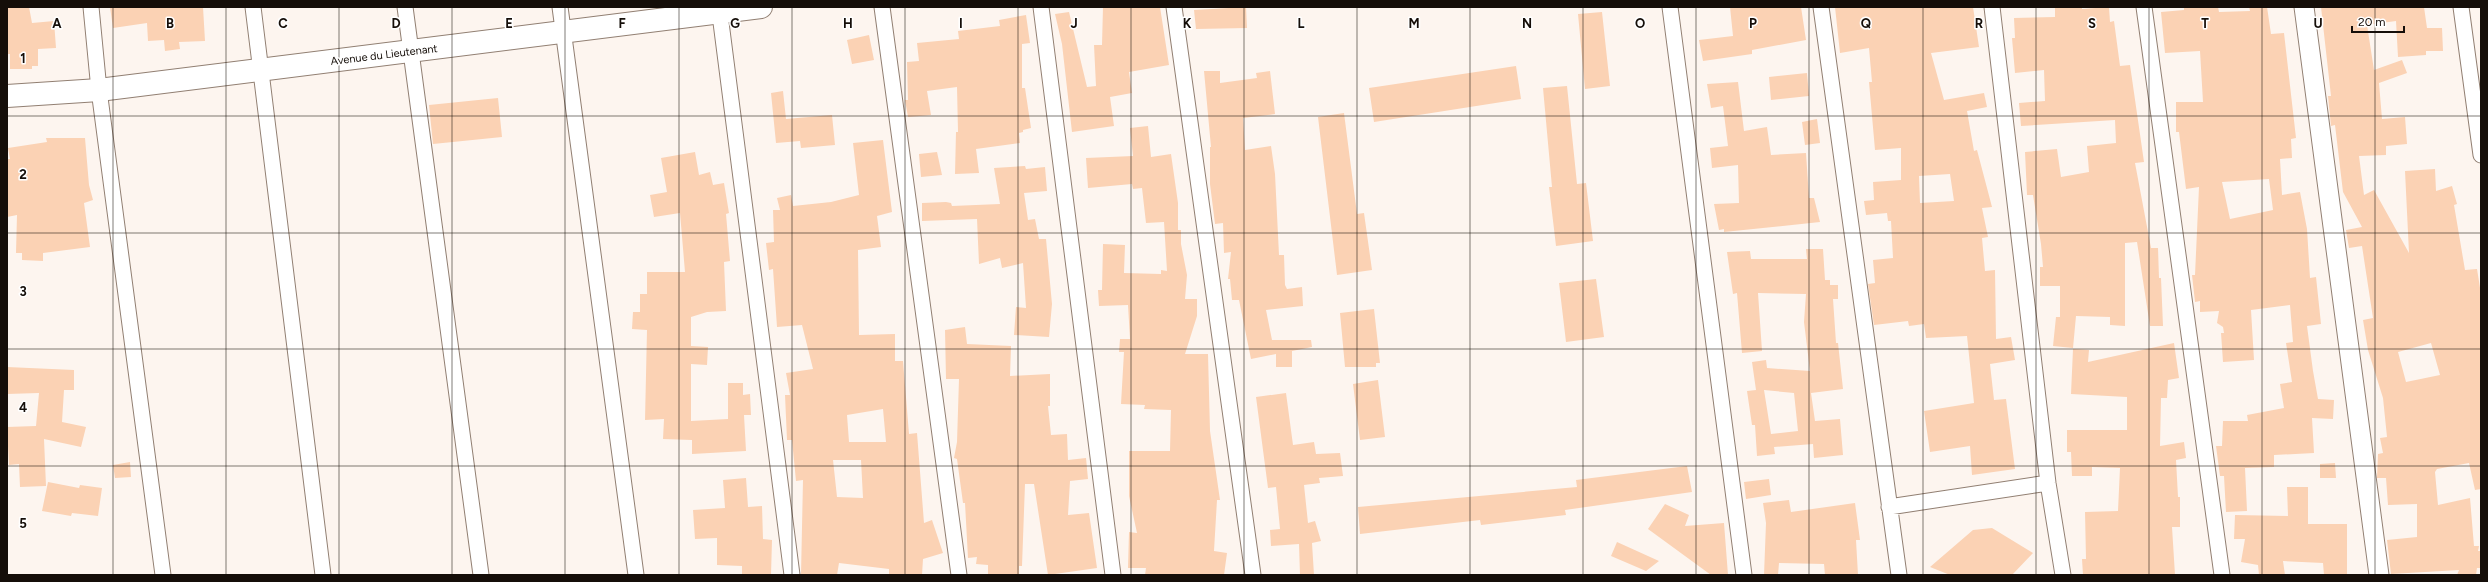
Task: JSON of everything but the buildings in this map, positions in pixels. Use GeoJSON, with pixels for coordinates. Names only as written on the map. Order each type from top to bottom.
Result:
{"type":"FeatureCollection","features":[{"type":"Feature","properties":{"kind":"main road","name":"Avenue du Lieutenant"},"geometry":{"type":"LineString","coordinates":[[7,96],[99,90],[411,52],[563,30],[720,10],[761,7]]}},
{"type":"Feature","properties":{"kind":"street"},"geometry":{"type":"LineString","coordinates":[[91,7],[99,90],[163,575]]}},
{"type":"Feature","properties":{"kind":"street"},"geometry":{"type":"LineString","coordinates":[[253,7],[324,575]]}},
{"type":"Feature","properties":{"kind":"street"},"geometry":{"type":"LineString","coordinates":[[405,7],[481,575]]}},
{"type":"Feature","properties":{"kind":"street"},"geometry":{"type":"LineString","coordinates":[[560,7],[636,575]]}},
{"type":"Feature","properties":{"kind":"street"},"geometry":{"type":"LineString","coordinates":[[882,7],[959,575]]}},
{"type":"Feature","properties":{"kind":"street"},"geometry":{"type":"LineString","coordinates":[[1040,7],[1113,575]]}},
{"type":"Feature","properties":{"kind":"street"},"geometry":{"type":"LineString","coordinates":[[1174,7],[1253,575]]}},
{"type":"Feature","properties":{"kind":"street"},"geometry":{"type":"LineString","coordinates":[[1670,7],[1744,575]]}},
{"type":"Feature","properties":{"kind":"street"},"geometry":{"type":"LineString","coordinates":[[1821,7],[1899,575]]}},
{"type":"Feature","properties":{"kind":"street"},"geometry":{"type":"LineString","coordinates":[[1992,7],[2048,484],[2063,575]]}},
{"type":"Feature","properties":{"kind":"street"},"geometry":{"type":"LineString","coordinates":[[2144,7],[2222,575]]}},
{"type":"Feature","properties":{"kind":"street"},"geometry":{"type":"LineString","coordinates":[[2304,7],[2379,575]]}},
{"type":"Feature","properties":{"kind":"street"},"geometry":{"type":"LineString","coordinates":[[2461,7],[2481,155]]}},
{"type":"Feature","properties":{"kind":"street"},"geometry":{"type":"LineString","coordinates":[[720,10],[792,575]]}},
{"type":"Feature","properties":{"kind":"street"},"geometry":{"type":"LineString","coordinates":[[1889,507],[2048,484]]}}]}
